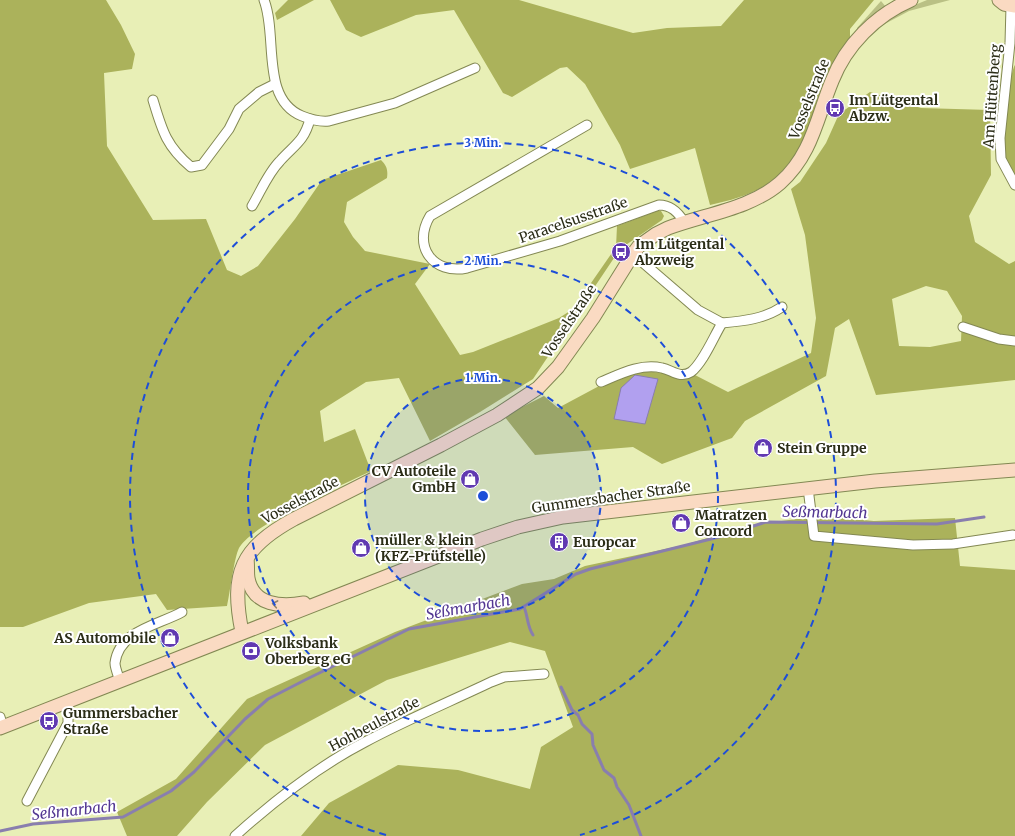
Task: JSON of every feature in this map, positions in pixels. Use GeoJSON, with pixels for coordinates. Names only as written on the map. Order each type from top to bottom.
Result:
{"type":"FeatureCollection","features":[{"type":"Feature","properties":{"kind":"street"},"geometry":{"type":"LineString","coordinates":[[264,0],[269,16],[275,84],[280,97],[288,108],[319,122],[329,121],[395,103],[474,68]]}},
{"type":"Feature","properties":{"kind":"street","name":"Vosselstraße"},"geometry":{"type":"LineString","coordinates":[[242,632],[238,611],[238,588],[242,567],[247,557],[260,541],[274,530],[497,415],[538,388],[558,367],[593,318],[633,254],[656,234],[684,222],[751,201],[780,183],[805,153],[813,137],[832,80],[842,60],[853,44],[890,11],[911,0]]}},
{"type":"Feature","properties":{"kind":"street"},"geometry":{"type":"LineString","coordinates":[[999,0],[1004,4],[1013,6]]}},
{"type":"Feature","properties":{"kind":"street","name":"Am Hüttenberg"},"geometry":{"type":"LineString","coordinates":[[1013,6],[1000,138],[1001,159],[1015,185]]}},
{"type":"Feature","properties":{"kind":"street"},"geometry":{"type":"LineString","coordinates":[[154,100],[161,127],[176,154],[191,167],[202,165],[228,129],[239,109],[259,92],[275,84]]}},
{"type":"Feature","properties":{"kind":"street"},"geometry":{"type":"LineString","coordinates":[[252,206],[279,161],[300,143],[306,132],[310,119]]}},
{"type":"Feature","properties":{"kind":"street","name":"Paracelsusstraße"},"geometry":{"type":"LineString","coordinates":[[587,125],[430,216],[424,230],[423,238],[424,246],[433,261],[452,270],[467,268],[560,241],[659,205],[666,205],[673,209],[684,222]]}},
{"type":"Feature","properties":{"kind":"street"},"geometry":{"type":"LineString","coordinates":[[633,254],[698,310],[722,323],[749,320],[770,314],[782,307]]}},
{"type":"Feature","properties":{"kind":"street"},"geometry":{"type":"LineString","coordinates":[[600,382],[637,367],[663,368],[674,374],[689,373],[697,366],[722,323]]}},
{"type":"Feature","properties":{"kind":"street"},"geometry":{"type":"LineString","coordinates":[[963,327],[999,339],[1015,341]]}},
{"type":"Feature","properties":{"kind":"street","name":"Gummersbacher Straße"},"geometry":{"type":"LineString","coordinates":[[1,724],[120,681],[482,539],[538,521],[606,511],[808,488],[1015,470]]}},
{"type":"Feature","properties":{"kind":"street"},"geometry":{"type":"LineString","coordinates":[[808,488],[814,536],[913,545],[953,544],[1013,535]]}},
{"type":"Feature","properties":{"kind":"street"},"geometry":{"type":"LineString","coordinates":[[247,557],[248,578],[252,590],[269,603],[282,606],[328,599]]}},
{"type":"Feature","properties":{"kind":"street"},"geometry":{"type":"LineString","coordinates":[[120,681],[115,664],[120,648],[135,633],[182,612]]}},
{"type":"Feature","properties":{"kind":"street","name":"Hohbeulstraße"},"geometry":{"type":"LineString","coordinates":[[235,836],[271,804],[364,742],[504,677],[544,674]]}},
{"type":"Feature","properties":{"kind":"street"},"geometry":{"type":"LineString","coordinates":[[27,801],[68,723],[68,701]]}},
{"type":"Feature","properties":{"kind":"green space"},"geometry":{"type":"Polygon","coordinates":[[[0,0],[106,0],[121,25],[135,54],[132,69],[104,73],[107,146],[153,220],[206,219],[227,270],[241,276],[258,266],[295,219],[322,180],[381,160],[387,168],[387,178],[347,202],[344,222],[353,237],[365,251],[430,264],[415,284],[460,355],[473,352],[559,318],[573,309],[616,247],[617,226],[657,211],[661,211],[664,216],[662,220],[620,249],[533,379],[430,441],[399,378],[366,382],[320,411],[324,442],[355,429],[371,471],[299,506],[247,538],[237,553],[227,606],[167,610],[156,594],[89,603],[23,627],[0,627],[0,0]]]}},
{"type":"Feature","properties":{"kind":"green space"},"geometry":{"type":"Polygon","coordinates":[[[288,0],[314,0],[277,20],[275,13],[288,0]]]}},
{"type":"Feature","properties":{"kind":"green space"},"geometry":{"type":"Polygon","coordinates":[[[330,0],[519,0],[633,33],[667,28],[721,26],[744,0],[874,0],[850,29],[850,39],[817,116],[795,155],[783,170],[763,187],[749,194],[710,205],[695,148],[630,169],[620,145],[585,84],[567,67],[560,68],[512,97],[503,93],[454,10],[416,15],[361,37],[346,30],[330,0]]]}},
{"type":"Feature","properties":{"kind":"green space"},"geometry":{"type":"Polygon","coordinates":[[[927,0],[950,0],[909,11],[879,27],[910,7],[927,0]]]}},
{"type":"Feature","properties":{"kind":"green space"},"geometry":{"type":"Polygon","coordinates":[[[881,1],[886,7],[858,30],[857,28],[881,1]]]}},
{"type":"Feature","properties":{"kind":"green space"},"geometry":{"type":"Polygon","coordinates":[[[1015,65],[1015,179],[1006,160],[1003,141],[1009,91],[1015,65]]]}},
{"type":"Feature","properties":{"kind":"green space"},"geometry":{"type":"Polygon","coordinates":[[[870,92],[921,108],[990,110],[991,175],[969,216],[975,242],[1009,264],[1015,261],[1015,380],[876,395],[849,319],[835,328],[826,376],[745,421],[732,438],[662,464],[633,447],[535,455],[504,416],[544,396],[558,408],[601,385],[636,370],[662,373],[675,377],[693,374],[728,392],[811,353],[816,318],[805,235],[791,189],[800,182],[826,143],[839,114],[870,92]],[[926,286],[892,299],[899,346],[930,347],[961,341],[962,316],[947,291],[926,286]]]}},
{"type":"Feature","properties":{"kind":"green space"},"geometry":{"type":"Polygon","coordinates":[[[820,516],[874,521],[955,518],[960,566],[1015,570],[1015,836],[301,836],[329,803],[398,765],[458,770],[530,789],[541,747],[573,727],[545,651],[510,642],[387,680],[265,745],[207,802],[177,836],[127,836],[117,812],[176,779],[247,699],[395,632],[522,584],[554,579],[585,566],[684,545],[751,525],[820,516]]]}},
{"type":"Feature","properties":{"kind":"shaded area"},"geometry":{"type":"Polygon","coordinates":[[[635,375],[658,379],[645,424],[614,419],[621,388],[635,375]]]}},
{"type":"Feature","properties":{"kind":"waterway","name":"Seßmarbach"},"geometry":{"type":"LineString","coordinates":[[0,831],[33,824],[123,817],[171,791],[194,772],[245,719],[268,699],[409,629],[520,609],[576,574],[590,569],[719,537],[766,522],[937,524],[984,517]]}},
{"type":"Feature","properties":{"kind":"waterway"},"geometry":{"type":"LineString","coordinates":[[524,607],[533,635]]}},
{"type":"Feature","properties":{"kind":"waterway"},"geometry":{"type":"LineString","coordinates":[[561,687],[572,710],[578,715],[582,724],[592,734],[593,745],[604,770],[614,778],[617,787],[629,805],[641,836]]}},
{"type":"Feature","properties":{"kind":"place","name":"Im Lütgental Abzw."},"geometry":{"type":"Point","coordinates":[835,108]}},
{"type":"Feature","properties":{"kind":"place","name":"Im Lütgental Abzweig"},"geometry":{"type":"Point","coordinates":[621,252]}},
{"type":"Feature","properties":{"kind":"place","name":"Stein Gruppe"},"geometry":{"type":"Point","coordinates":[763,448]}},
{"type":"Feature","properties":{"kind":"place","name":"CV Autoteile GmbH"},"geometry":{"type":"Point","coordinates":[470,479]}},
{"type":"Feature","properties":{"kind":"place","name":"Matratzen Concord"},"geometry":{"type":"Point","coordinates":[681,523]}},
{"type":"Feature","properties":{"kind":"place","name":"Europcar"},"geometry":{"type":"Point","coordinates":[559,542]}},
{"type":"Feature","properties":{"kind":"place","name":"müller & klein (KFZ-Prüfstelle)"},"geometry":{"type":"Point","coordinates":[361,548]}},
{"type":"Feature","properties":{"kind":"place","name":"AS Automobile"},"geometry":{"type":"Point","coordinates":[170,638]}},
{"type":"Feature","properties":{"kind":"place","name":"Volksbank Oberberg eG"},"geometry":{"type":"Point","coordinates":[251,651]}},
{"type":"Feature","properties":{"kind":"place","name":"Gummersbacher Straße"},"geometry":{"type":"Point","coordinates":[49,721]}}]}
